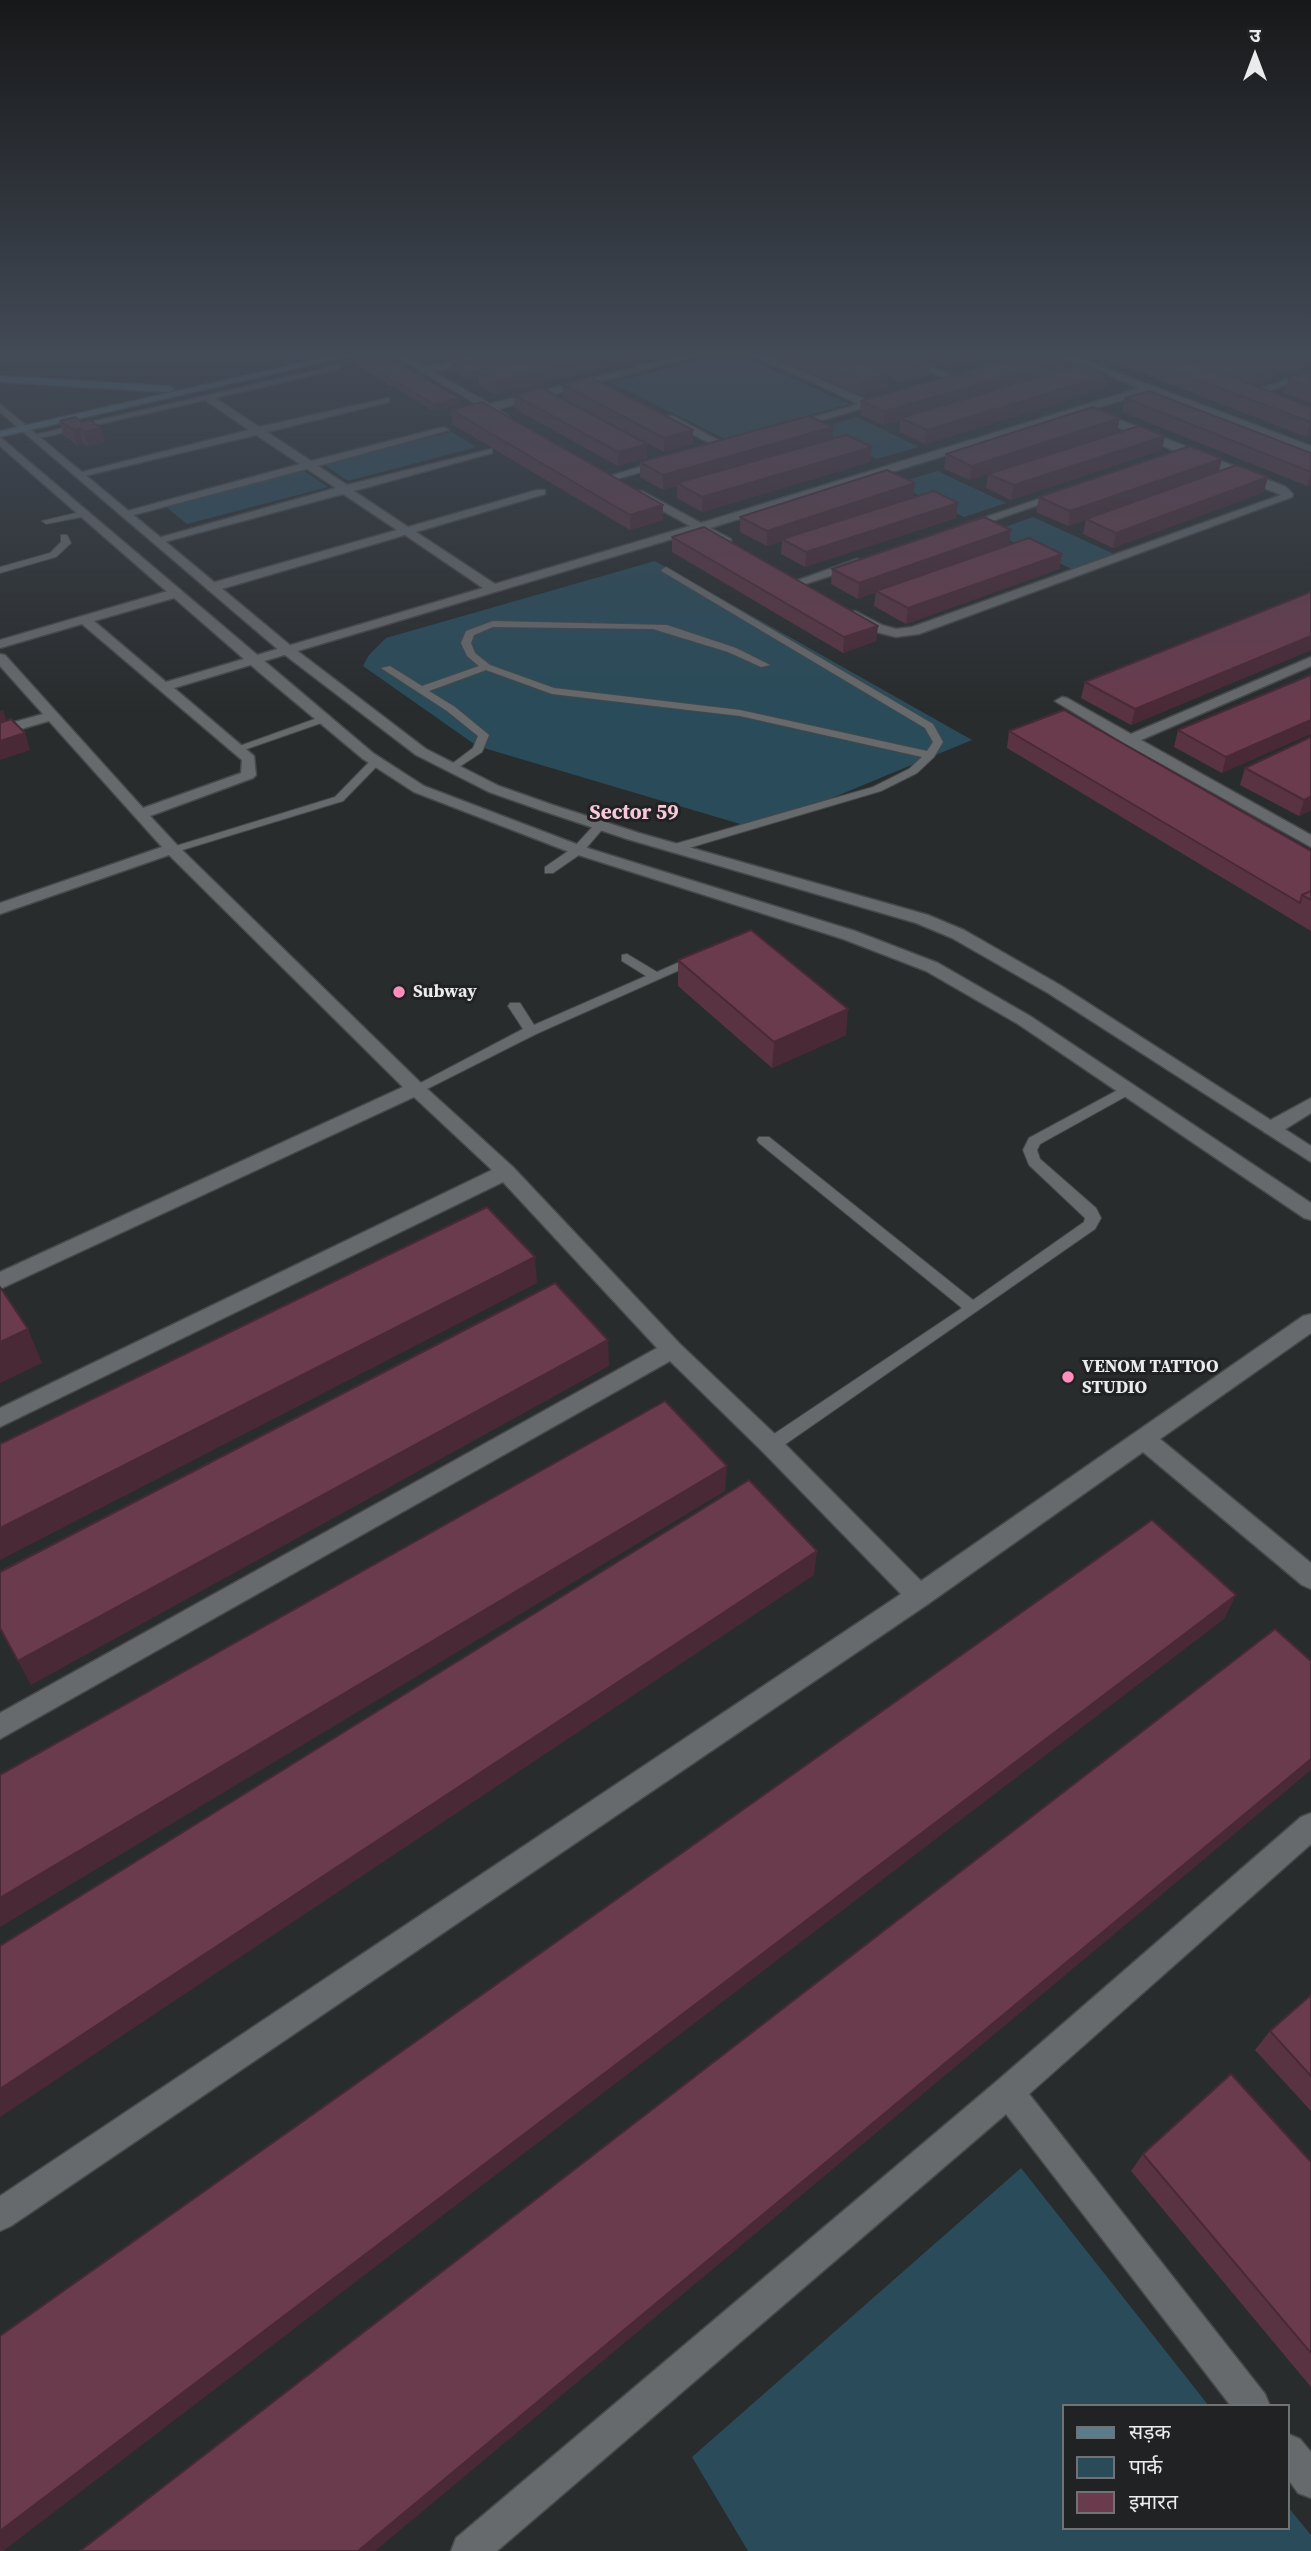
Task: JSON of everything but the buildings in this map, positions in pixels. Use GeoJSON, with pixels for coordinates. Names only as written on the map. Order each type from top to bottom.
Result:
{"type":"FeatureCollection","features":[{"type":"Feature","properties":{"kind":"street"},"geometry":{"type":"LineString","coordinates":[[40,474],[176,593],[376,761],[419,789],[578,850],[849,935],[932,967],[1024,1020],[1311,1213]]}},
{"type":"Feature","properties":{"kind":"street"},"geometry":{"type":"LineString","coordinates":[[80,474],[286,649],[421,752],[494,789],[600,825],[922,919],[958,934],[994,952],[1054,989],[1311,1155]]}},
{"type":"Feature","properties":{"kind":"street"},"geometry":{"type":"LineString","coordinates":[[126,513],[269,474]]}},
{"type":"Feature","properties":{"kind":"street"},"geometry":{"type":"LineString","coordinates":[[321,474],[492,588]]}},
{"type":"Feature","properties":{"kind":"street"},"geometry":{"type":"LineString","coordinates":[[157,540],[401,474]]}},
{"type":"Feature","properties":{"kind":"street"},"geometry":{"type":"LineString","coordinates":[[609,474],[605,475],[733,546]]}},
{"type":"Feature","properties":{"kind":"street"},"geometry":{"type":"LineString","coordinates":[[164,687],[872,474]]}},
{"type":"Feature","properties":{"kind":"street"},"geometry":{"type":"LineString","coordinates":[[844,609],[877,628],[896,633],[914,631],[1286,497],[1287,494],[1282,489],[1245,474]]}},
{"type":"Feature","properties":{"kind":"street"},"geometry":{"type":"LineString","coordinates":[[943,534],[1074,490]]}},
{"type":"Feature","properties":{"kind":"street"},"geometry":{"type":"LineString","coordinates":[[213,587],[541,492]]}},
{"type":"Feature","properties":{"kind":"street"},"geometry":{"type":"LineString","coordinates":[[799,583],[864,560]]}},
{"type":"Feature","properties":{"kind":"street"},"geometry":{"type":"LineString","coordinates":[[0,644],[176,593]]}},
{"type":"Feature","properties":{"kind":"street"},"geometry":{"type":"LineString","coordinates":[[84,619],[249,759],[248,775],[140,814]]}},
{"type":"Feature","properties":{"kind":"street"},"geometry":{"type":"LineString","coordinates":[[0,658],[172,849],[416,1089],[506,1172],[672,1350],[771,1445],[919,1596]]}},
{"type":"Feature","properties":{"kind":"street"},"geometry":{"type":"LineString","coordinates":[[1129,740],[1311,661]]}},
{"type":"Feature","properties":{"kind":"street"},"geometry":{"type":"LineString","coordinates":[[1062,701],[1311,842]]}},
{"type":"Feature","properties":{"kind":"street"},"geometry":{"type":"LineString","coordinates":[[0,731],[51,716]]}},
{"type":"Feature","properties":{"kind":"street"},"geometry":{"type":"LineString","coordinates":[[0,909],[172,849]]}},
{"type":"Feature","properties":{"kind":"street"},"geometry":{"type":"LineString","coordinates":[[0,1281],[416,1089]]}},
{"type":"Feature","properties":{"kind":"street"},"geometry":{"type":"LineString","coordinates":[[1272,1128],[1311,1104]]}},
{"type":"Feature","properties":{"kind":"street"},"geometry":{"type":"LineString","coordinates":[[0,1418],[506,1172]]}},
{"type":"Feature","properties":{"kind":"street"},"geometry":{"type":"LineString","coordinates":[[0,2215],[919,1596],[1311,1322]]}},
{"type":"Feature","properties":{"kind":"street"},"geometry":{"type":"LineString","coordinates":[[0,1727],[672,1350]]}},
{"type":"Feature","properties":{"kind":"street"},"geometry":{"type":"LineString","coordinates":[[1144,1439],[1311,1578]]}},
{"type":"Feature","properties":{"kind":"street"},"geometry":{"type":"LineString","coordinates":[[469,2551],[1308,1835]]}},
{"type":"Feature","properties":{"kind":"street"},"geometry":{"type":"LineString","coordinates":[[1007,2092],[1251,2404]]}},
{"type":"Feature","properties":{"kind":"street"},"geometry":{"type":"LineString","coordinates":[[1290,2454],[1311,2480]]}},
{"type":"Feature","properties":{"kind":"lane"},"geometry":{"type":"LineString","coordinates":[[46,521],[84,514]]}},
{"type":"Feature","properties":{"kind":"lane"},"geometry":{"type":"LineString","coordinates":[[0,570],[53,555],[66,543],[64,537]]}},
{"type":"Feature","properties":{"kind":"lane"},"geometry":{"type":"LineString","coordinates":[[666,570],[929,726],[938,742],[930,755],[913,771],[877,789],[675,848]]}},
{"type":"Feature","properties":{"kind":"lane"},"geometry":{"type":"LineString","coordinates":[[765,665],[732,650],[667,628],[534,624],[484,626],[470,633],[467,638],[467,648],[486,667],[552,691],[740,713],[930,755]]}},
{"type":"Feature","properties":{"kind":"lane"},"geometry":{"type":"LineString","coordinates":[[421,690],[486,667]]}},
{"type":"Feature","properties":{"kind":"lane"},"geometry":{"type":"LineString","coordinates":[[386,668],[451,709],[484,735],[478,750],[453,768]]}},
{"type":"Feature","properties":{"kind":"lane"},"geometry":{"type":"LineString","coordinates":[[237,749],[326,719]]}},
{"type":"Feature","properties":{"kind":"lane"},"geometry":{"type":"LineString","coordinates":[[172,849],[339,799],[376,761]]}},
{"type":"Feature","properties":{"kind":"lane"},"geometry":{"type":"LineString","coordinates":[[549,870],[578,850],[600,825]]}},
{"type":"Feature","properties":{"kind":"lane"},"geometry":{"type":"LineString","coordinates":[[416,1089],[531,1031],[708,956]]}},
{"type":"Feature","properties":{"kind":"lane"},"geometry":{"type":"LineString","coordinates":[[627,958],[656,977]]}},
{"type":"Feature","properties":{"kind":"lane"},"geometry":{"type":"LineString","coordinates":[[515,1006],[531,1031]]}},
{"type":"Feature","properties":{"kind":"lane"},"geometry":{"type":"LineString","coordinates":[[771,1445],[974,1308],[1090,1225],[1093,1218],[1091,1212],[1034,1161],[1030,1150],[1034,1141],[1128,1090]]}},
{"type":"Feature","properties":{"kind":"lane"},"geometry":{"type":"LineString","coordinates":[[764,1140],[974,1308]]}},
{"type":"Feature","properties":{"kind":"green space"},"geometry":{"type":"Polygon","coordinates":[[[292,474],[309,474],[328,487],[187,524],[165,506],[292,474]]]}},
{"type":"Feature","properties":{"kind":"green space"},"geometry":{"type":"Polygon","coordinates":[[[338,474],[374,474],[348,481],[338,474]]]}},
{"type":"Feature","properties":{"kind":"green space"},"geometry":{"type":"Polygon","coordinates":[[[927,474],[944,474],[1006,503],[964,517],[895,484],[927,474]]]}},
{"type":"Feature","properties":{"kind":"green space"},"geometry":{"type":"Polygon","coordinates":[[[1033,517],[1114,554],[1072,569],[991,532],[1033,517]]]}},
{"type":"Feature","properties":{"kind":"green space"},"geometry":{"type":"Polygon","coordinates":[[[655,561],[972,740],[757,829],[477,746],[363,666],[369,655],[386,638],[655,561]]]}},
{"type":"Feature","properties":{"kind":"green space"},"geometry":{"type":"Polygon","coordinates":[[[1021,2168],[1207,2404],[1062,2404],[1062,2530],[1290,2530],[1290,2509],[1311,2535],[1311,2551],[748,2551],[692,2457],[1021,2168]]]}},
{"type":"Feature","properties":{"kind":"place","name":"Subway"},"geometry":{"type":"Point","coordinates":[399,992]}},
{"type":"Feature","properties":{"kind":"place","name":"VENOM TATTOO STUDIO"},"geometry":{"type":"Point","coordinates":[1068,1377]}},
{"type":"Feature","properties":{"kind":"district","name":"Sector 59"},"geometry":{"type":"Point","coordinates":[634,814]}}]}
